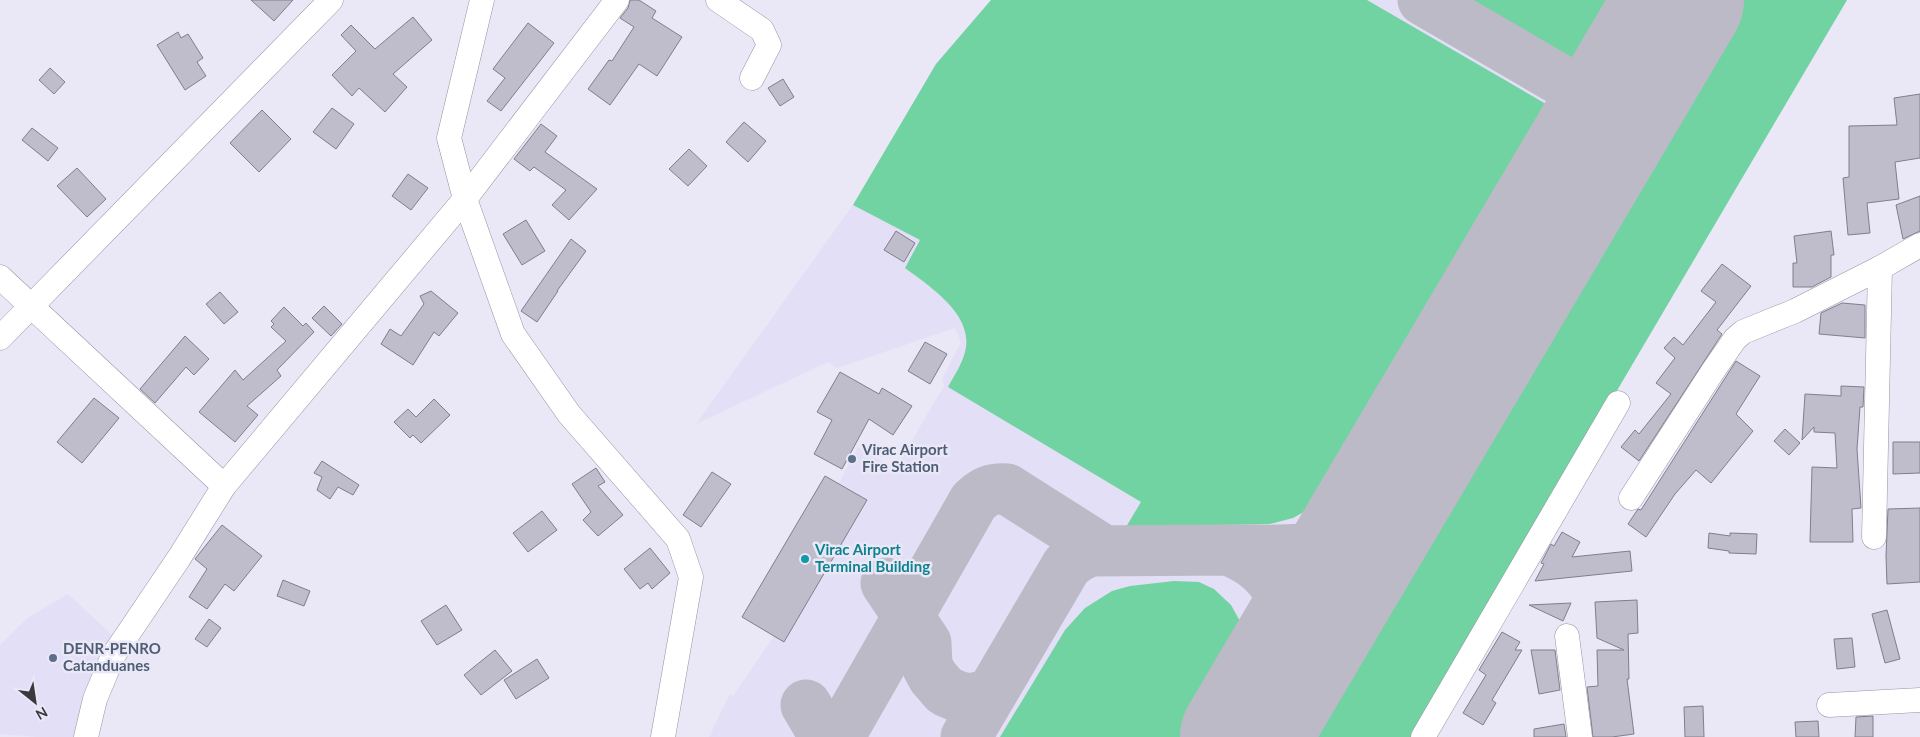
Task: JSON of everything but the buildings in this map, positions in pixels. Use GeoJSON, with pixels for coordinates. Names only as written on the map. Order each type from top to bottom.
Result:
{"type":"FeatureCollection","features":[{"type":"Feature","properties":{"kind":"street"},"geometry":{"type":"LineString","coordinates":[[0,338],[331,0]]}},
{"type":"Feature","properties":{"kind":"street"},"geometry":{"type":"LineString","coordinates":[[482,0],[449,138],[466,199],[513,334],[569,414],[678,539],[691,577],[663,737]]}},
{"type":"Feature","properties":{"kind":"street"},"geometry":{"type":"LineString","coordinates":[[86,737],[95,699],[113,656],[179,558],[224,486],[466,199],[617,0]]}},
{"type":"Feature","properties":{"kind":"street"},"geometry":{"type":"LineString","coordinates":[[718,0],[762,30],[769,45],[752,78]]}},
{"type":"Feature","properties":{"kind":"street"},"geometry":{"type":"LineString","coordinates":[[1632,498],[1735,339],[1743,332],[1796,311],[1880,268],[1920,245]]}},
{"type":"Feature","properties":{"kind":"street"},"geometry":{"type":"LineString","coordinates":[[1874,537],[1880,268]]}},
{"type":"Feature","properties":{"kind":"street"},"geometry":{"type":"LineString","coordinates":[[0,277],[224,486]]}},
{"type":"Feature","properties":{"kind":"street"},"geometry":{"type":"LineString","coordinates":[[1423,737],[1618,403]]}},
{"type":"Feature","properties":{"kind":"street"},"geometry":{"type":"LineString","coordinates":[[1567,636],[1580,737]]}},
{"type":"Feature","properties":{"kind":"street"},"geometry":{"type":"LineString","coordinates":[[1829,705],[1920,700]]}},
{"type":"Feature","properties":{"kind":"shaded area"},"geometry":{"type":"Polygon","coordinates":[[[991,0],[1847,0],[1413,737],[709,737],[730,694],[733,696],[774,636],[742,617],[825,475],[839,483],[858,447],[895,469],[944,386],[942,379],[961,342],[955,328],[837,368],[828,362],[696,424],[853,205],[936,64],[991,0]]]}},
{"type":"Feature","properties":{"kind":"shaded area","name":"DENR-PENRO Catanduanes"},"geometry":{"type":"Polygon","coordinates":[[[68,594],[116,639],[76,737],[0,734],[0,645],[29,617],[68,594]]]}},
{"type":"Feature","properties":{"kind":"green space"},"geometry":{"type":"Polygon","coordinates":[[[991,0],[1367,0],[1565,115],[1350,476],[1327,499],[1293,518],[1270,524],[1126,527],[1141,502],[948,387],[964,356],[966,339],[963,326],[957,314],[948,303],[905,268],[920,240],[853,205],[936,64],[991,0]]]}},
{"type":"Feature","properties":{"kind":"green space"},"geometry":{"type":"Polygon","coordinates":[[[1465,0],[1634,0],[1592,73],[1465,0]]]}},
{"type":"Feature","properties":{"kind":"green space"},"geometry":{"type":"Polygon","coordinates":[[[1729,0],[1847,0],[1413,737],[1289,737],[1729,0]]]}},
{"type":"Feature","properties":{"kind":"green space"},"geometry":{"type":"Polygon","coordinates":[[[1174,581],[1199,582],[1214,589],[1231,605],[1241,623],[1240,668],[1199,737],[1000,737],[1065,630],[1085,608],[1112,591],[1130,586],[1174,581]]]}},
{"type":"Feature","properties":{"kind":"taxiway"},"geometry":{"type":"LineString","coordinates":[[1423,0],[1614,111]]}},
{"type":"Feature","properties":{"kind":"taxiway"},"geometry":{"type":"LineString","coordinates":[[839,737],[974,501],[982,495],[997,489],[1007,489],[1103,550]]}},
{"type":"Feature","properties":{"kind":"taxiway"},"geometry":{"type":"LineString","coordinates":[[1228,550],[1288,550],[1325,545],[1359,529],[1376,515]]}},
{"type":"Feature","properties":{"kind":"taxiway"},"geometry":{"type":"LineString","coordinates":[[966,737],[1067,565],[1090,551],[1228,550],[1246,558],[1270,579],[1278,591],[1288,621],[1292,656]]}},
{"type":"Feature","properties":{"kind":"taxiway"},"geometry":{"type":"LineString","coordinates":[[886,583],[926,643],[927,666],[933,677],[945,691],[959,697],[971,699],[991,694]]}},
{"type":"Feature","properties":{"kind":"taxiway"},"geometry":{"type":"LineString","coordinates":[[806,705],[825,737]]}},
{"type":"Feature","properties":{"kind":"runway"},"geometry":{"type":"LineString","coordinates":[[1244,737],[1680,0]]}},
{"type":"Feature","properties":{"kind":"place","name":"Virac Airport Fire Station"},"geometry":{"type":"Point","coordinates":[852,459]}},
{"type":"Feature","properties":{"kind":"place","name":"Virac Airport Terminal Building"},"geometry":{"type":"Point","coordinates":[805,559]}},
{"type":"Feature","properties":{"kind":"place","name":"DENR-PENRO Catanduanes"},"geometry":{"type":"Point","coordinates":[53,658]}}]}
